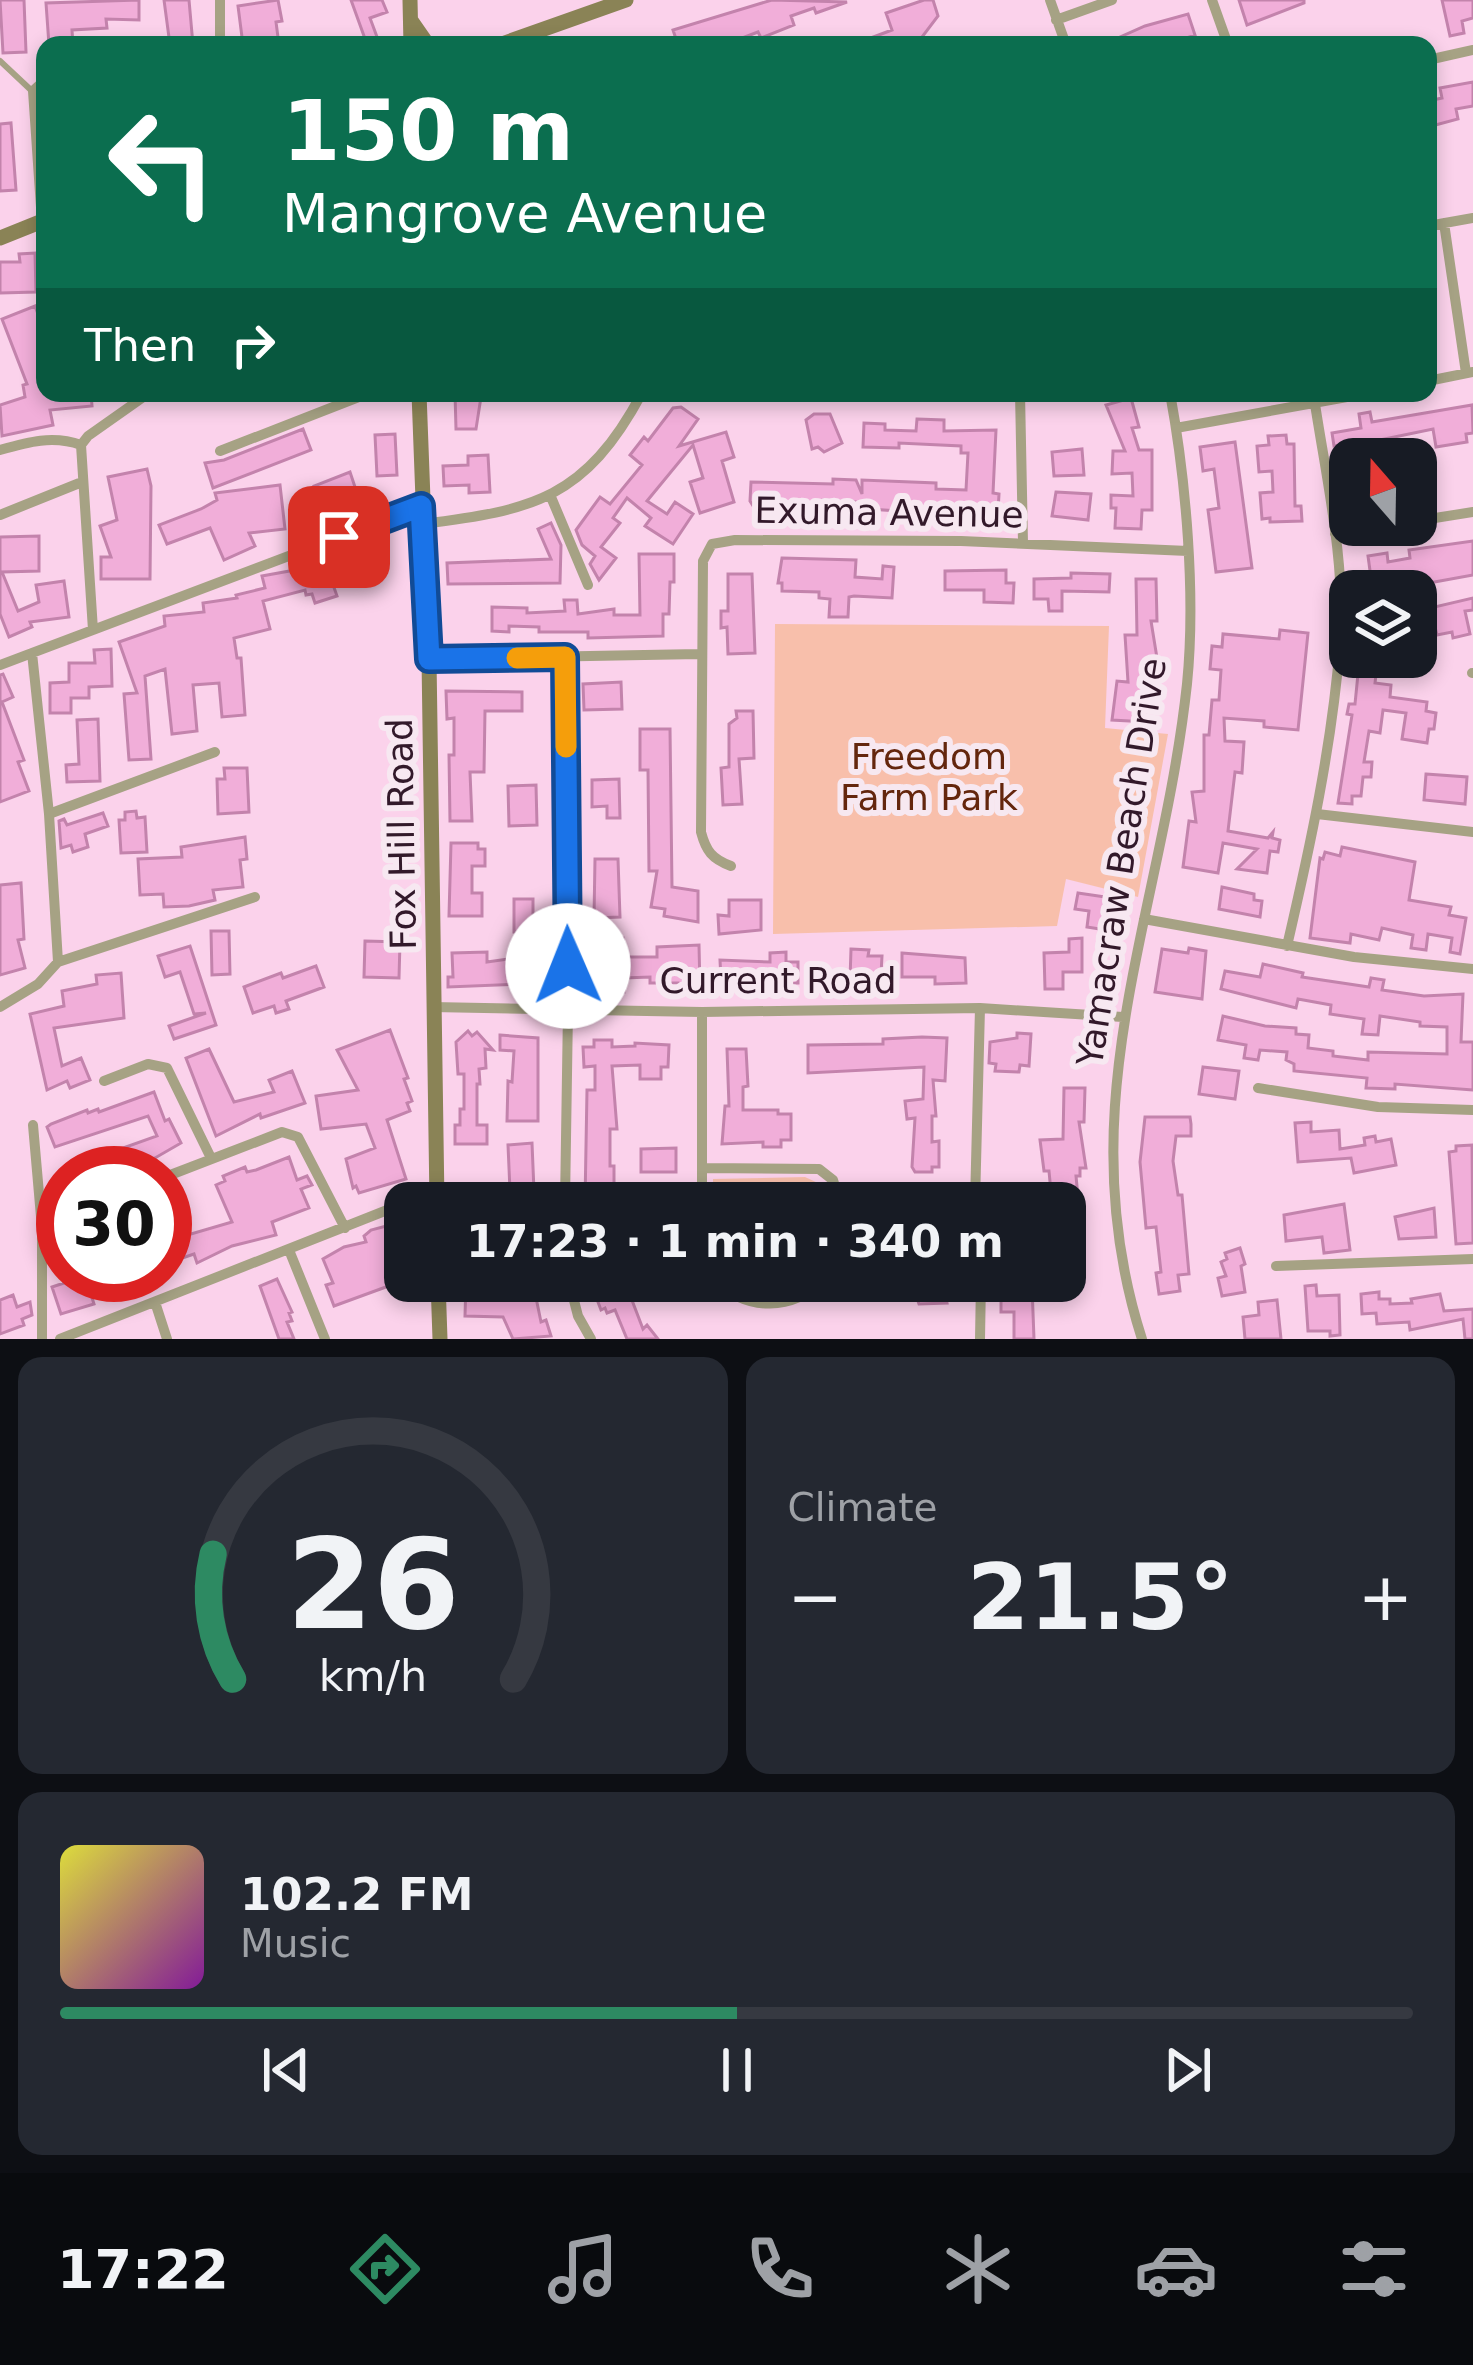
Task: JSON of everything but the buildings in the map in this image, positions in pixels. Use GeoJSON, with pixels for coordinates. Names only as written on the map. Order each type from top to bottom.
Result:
{"type":"FeatureCollection","features":[{"type":"Feature","properties":{"kind":"main road"},"geometry":{"type":"LineString","coordinates":[[524,36],[626,0]]}},
{"type":"Feature","properties":{"kind":"main road"},"geometry":{"type":"LineString","coordinates":[[411,6],[420,36]]}},
{"type":"Feature","properties":{"kind":"main road"},"geometry":{"type":"LineString","coordinates":[[0,238],[36,224]]}},
{"type":"Feature","properties":{"kind":"main road","name":"Fox Hill Road"},"geometry":{"type":"LineString","coordinates":[[418,402],[429,659],[436,1182]]}},
{"type":"Feature","properties":{"kind":"main road"},"geometry":{"type":"LineString","coordinates":[[439,1302],[440,1339]]}},
{"type":"Feature","properties":{"kind":"street"},"geometry":{"type":"LineString","coordinates":[[220,0],[220,36]]}},
{"type":"Feature","properties":{"kind":"street"},"geometry":{"type":"LineString","coordinates":[[1050,0],[1063,36]]}},
{"type":"Feature","properties":{"kind":"street"},"geometry":{"type":"LineString","coordinates":[[1057,20],[1112,0]]}},
{"type":"Feature","properties":{"kind":"street"},"geometry":{"type":"LineString","coordinates":[[1212,0],[1225,36]]}},
{"type":"Feature","properties":{"kind":"street"},"geometry":{"type":"LineString","coordinates":[[1437,59],[1473,50]]}},
{"type":"Feature","properties":{"kind":"street"},"geometry":{"type":"LineString","coordinates":[[36,88],[32,92],[36,135]]}},
{"type":"Feature","properties":{"kind":"street"},"geometry":{"type":"LineString","coordinates":[[1437,225],[1473,218]]}},
{"type":"Feature","properties":{"kind":"street"},"geometry":{"type":"LineString","coordinates":[[1437,379],[1469,373],[1444,224]]}},
{"type":"Feature","properties":{"kind":"street"},"geometry":{"type":"LineString","coordinates":[[93,630],[81,445],[136,402]]}},
{"type":"Feature","properties":{"kind":"street"},"geometry":{"type":"LineString","coordinates":[[220,451],[346,402]]}},
{"type":"Feature","properties":{"kind":"street"},"geometry":{"type":"LineString","coordinates":[[422,524],[525,508],[550,496],[595,462],[636,402]]}},
{"type":"Feature","properties":{"kind":"street"},"geometry":{"type":"LineString","coordinates":[[1020,402],[1023,543]]}},
{"type":"Feature","properties":{"kind":"street","name":"Yamacraw Beach Drive"},"geometry":{"type":"LineString","coordinates":[[1142,1339],[1116,1233],[1112,1114],[1123,1017],[1187,680],[1188,550],[1172,402]]}},
{"type":"Feature","properties":{"kind":"street"},"geometry":{"type":"LineString","coordinates":[[1176,428],[1325,402]]}},
{"type":"Feature","properties":{"kind":"street"},"geometry":{"type":"LineString","coordinates":[[1315,404],[1329,495]]}},
{"type":"Feature","properties":{"kind":"street"},"geometry":{"type":"LineString","coordinates":[[0,450],[31,440],[68,440],[81,445]]}},
{"type":"Feature","properties":{"kind":"street"},"geometry":{"type":"LineString","coordinates":[[0,515],[82,482]]}},
{"type":"Feature","properties":{"kind":"street"},"geometry":{"type":"LineString","coordinates":[[550,496],[588,585]]}},
{"type":"Feature","properties":{"kind":"street"},"geometry":{"type":"LineString","coordinates":[[0,665],[421,506]]}},
{"type":"Feature","properties":{"kind":"street"},"geometry":{"type":"LineString","coordinates":[[1437,518],[1473,512]]}},
{"type":"Feature","properties":{"kind":"street","name":"Exuma Avenue"},"geometry":{"type":"LineString","coordinates":[[731,866],[716,861],[700,832],[703,561],[712,544],[735,539],[1188,550]]}},
{"type":"Feature","properties":{"kind":"street"},"geometry":{"type":"LineString","coordinates":[[1287,946],[1317,814],[1341,640],[1336,546]]}},
{"type":"Feature","properties":{"kind":"street"},"geometry":{"type":"LineString","coordinates":[[32,653],[58,962]]}},
{"type":"Feature","properties":{"kind":"street"},"geometry":{"type":"LineString","coordinates":[[429,659],[700,654]]}},
{"type":"Feature","properties":{"kind":"street"},"geometry":{"type":"LineString","coordinates":[[565,657],[565,1182]]}},
{"type":"Feature","properties":{"kind":"street"},"geometry":{"type":"LineString","coordinates":[[49,814],[215,752]]}},
{"type":"Feature","properties":{"kind":"street"},"geometry":{"type":"LineString","coordinates":[[1317,814],[1473,832]]}},
{"type":"Feature","properties":{"kind":"street"},"geometry":{"type":"LineString","coordinates":[[0,1007],[38,984],[58,962],[255,897]]}},
{"type":"Feature","properties":{"kind":"street"},"geometry":{"type":"LineString","coordinates":[[1144,919],[1287,946],[1473,969]]}},
{"type":"Feature","properties":{"kind":"street","name":"Current Road"},"geometry":{"type":"LineString","coordinates":[[432,1007],[702,1012],[980,1008],[1123,1017]]}},
{"type":"Feature","properties":{"kind":"street"},"geometry":{"type":"LineString","coordinates":[[976,1182],[980,1008]]}},
{"type":"Feature","properties":{"kind":"street"},"geometry":{"type":"LineString","coordinates":[[702,1012],[702,1182]]}},
{"type":"Feature","properties":{"kind":"street"},"geometry":{"type":"LineString","coordinates":[[104,1081],[148,1064],[167,1067],[211,1158]]}},
{"type":"Feature","properties":{"kind":"street"},"geometry":{"type":"LineString","coordinates":[[1258,1088],[1378,1108],[1473,1110]]}},
{"type":"Feature","properties":{"kind":"street"},"geometry":{"type":"LineString","coordinates":[[33,1125],[36,1159]]}},
{"type":"Feature","properties":{"kind":"street"},"geometry":{"type":"LineString","coordinates":[[192,1166],[282,1132],[298,1137],[344,1228]]}},
{"type":"Feature","properties":{"kind":"street"},"geometry":{"type":"LineString","coordinates":[[702,1168],[819,1169],[834,1182]]}},
{"type":"Feature","properties":{"kind":"street"},"geometry":{"type":"LineString","coordinates":[[192,1288],[384,1212]]}},
{"type":"Feature","properties":{"kind":"street"},"geometry":{"type":"LineString","coordinates":[[289,1250],[325,1339]]}},
{"type":"Feature","properties":{"kind":"street"},"geometry":{"type":"LineString","coordinates":[[1276,1266],[1473,1258]]}},
{"type":"Feature","properties":{"kind":"street"},"geometry":{"type":"LineString","coordinates":[[42,1302],[42,1339]]}},
{"type":"Feature","properties":{"kind":"street"},"geometry":{"type":"LineString","coordinates":[[60,1339],[155,1302],[167,1339]]}},
{"type":"Feature","properties":{"kind":"street"},"geometry":{"type":"LineString","coordinates":[[574,1302],[591,1339]]}},
{"type":"Feature","properties":{"kind":"street"},"geometry":{"type":"LineString","coordinates":[[980,1339],[981,1302]]}},
{"type":"Feature","properties":{"kind":"lane"},"geometry":{"type":"LineString","coordinates":[[0,62],[32,92]]}},
{"type":"Feature","properties":{"kind":"green space","name":"Freedom Farm Park"},"geometry":{"type":"Polygon","coordinates":[[[775,624],[1109,626],[1105,728],[1168,734],[1138,897],[1066,879],[1057,926],[773,934],[775,624]]]}},
{"type":"Feature","properties":{"kind":"green space"},"geometry":{"type":"Polygon","coordinates":[[[805,1177],[816,1182],[713,1182],[805,1177]]]}},
{"type":"Feature","properties":{"kind":"slow traffic"},"geometry":{"type":"LineString","coordinates":[[517,658],[565,657],[566,747]]}},
{"type":"Feature","properties":{"kind":"route"},"geometry":{"type":"LineString","coordinates":[[339,537],[421,506],[429,659],[565,657],[568,966]]}}]}
